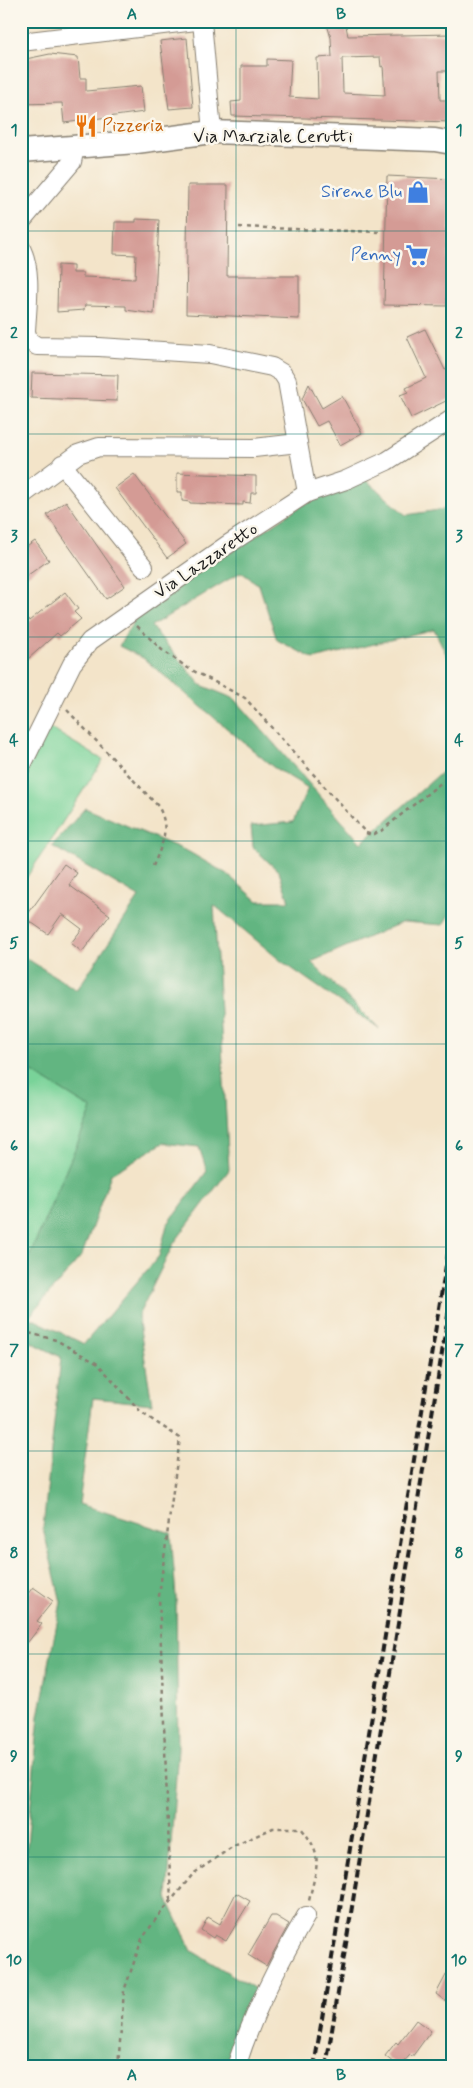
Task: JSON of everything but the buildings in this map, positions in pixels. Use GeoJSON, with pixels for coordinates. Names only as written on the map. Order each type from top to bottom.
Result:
{"type":"FeatureCollection","features":[{"type":"Feature","properties":{"kind":"street"},"geometry":{"type":"LineString","coordinates":[[21,42],[196,21]]}},
{"type":"Feature","properties":{"kind":"street"},"geometry":{"type":"LineString","coordinates":[[202,21],[212,132]]}},
{"type":"Feature","properties":{"kind":"street","name":"Via Marziale Cerutti"},"geometry":{"type":"LineString","coordinates":[[21,151],[212,132],[446,140]]}},
{"type":"Feature","properties":{"kind":"street"},"geometry":{"type":"LineString","coordinates":[[21,222],[72,162],[74,147]]}},
{"type":"Feature","properties":{"kind":"street"},"geometry":{"type":"LineString","coordinates":[[21,248],[25,255],[28,275],[25,344],[166,350],[210,354],[272,367],[282,373],[287,381],[307,494]]}},
{"type":"Feature","properties":{"kind":"street","name":"Via Lazzaretto"},"geometry":{"type":"LineString","coordinates":[[21,767],[72,664],[90,641],[227,545],[307,494],[346,480],[387,461],[452,419]]}},
{"type":"Feature","properties":{"kind":"street"},"geometry":{"type":"LineString","coordinates":[[21,496],[62,464],[78,454],[99,447],[254,448],[298,443]]}},
{"type":"Feature","properties":{"kind":"street"},"geometry":{"type":"LineString","coordinates":[[62,464],[144,567]]}},
{"type":"Feature","properties":{"kind":"street"},"geometry":{"type":"LineString","coordinates":[[236,2067],[248,2031],[276,1967],[306,1916]]}},
{"type":"Feature","properties":{"kind":"path"},"geometry":{"type":"LineString","coordinates":[[239,227],[379,232]]}},
{"type":"Feature","properties":{"kind":"path"},"geometry":{"type":"LineString","coordinates":[[126,616],[162,650],[188,668],[245,698],[366,833],[372,835],[380,831],[452,774]]}},
{"type":"Feature","properties":{"kind":"path"},"geometry":{"type":"LineString","coordinates":[[55,698],[158,806],[166,826],[165,839],[153,866]]}},
{"type":"Feature","properties":{"kind":"path"},"geometry":{"type":"LineString","coordinates":[[21,1331],[56,1340],[98,1364],[142,1413],[180,1438],[159,1596],[171,1902]]}},
{"type":"Feature","properties":{"kind":"path"},"geometry":{"type":"LineString","coordinates":[[118,2067],[124,1991],[142,1940],[193,1874],[232,1848],[273,1828],[301,1828],[311,1840],[318,1856],[306,1916]]}},
{"type":"Feature","properties":{"kind":"green space"},"geometry":{"type":"Polygon","coordinates":[[[365,479],[406,515],[452,508],[452,666],[434,629],[314,659],[277,640],[259,585],[241,572],[151,626],[201,685],[235,699],[361,843],[452,763],[452,910],[443,925],[403,922],[311,962],[379,1029],[281,961],[214,905],[229,1170],[174,1243],[138,1316],[152,1404],[93,1398],[79,1504],[171,1533],[176,1597],[178,1749],[167,1898],[192,1951],[264,1994],[237,2067],[21,2067],[21,1910],[39,1716],[61,1602],[43,1528],[61,1357],[21,1337],[21,1276],[92,1109],[21,1065],[21,955],[77,990],[139,897],[52,846],[85,808],[189,852],[227,874],[258,901],[289,901],[279,872],[253,847],[251,826],[293,822],[308,788],[273,767],[143,658],[119,646],[139,612],[303,505],[365,479]],[[163,1143],[111,1174],[82,1255],[29,1317],[84,1344],[159,1256],[167,1225],[207,1171],[199,1147],[163,1143]]]}},
{"type":"Feature","properties":{"kind":"green space"},"geometry":{"type":"Polygon","coordinates":[[[48,727],[103,760],[21,886],[21,772],[48,727]]]}},
{"type":"Feature","properties":{"kind":"green space"},"geometry":{"type":"Polygon","coordinates":[[[21,1065],[93,1109],[21,1276],[21,1065]]]}},
{"type":"Feature","properties":{"kind":"railway"},"geometry":{"type":"LineString","coordinates":[[314,2067],[452,1229]]}},
{"type":"Feature","properties":{"kind":"railway"},"geometry":{"type":"LineString","coordinates":[[326,2067],[452,1291]]}},
{"type":"Feature","properties":{"kind":"place","name":"Pizzeria"},"geometry":{"type":"Point","coordinates":[86,126]}},
{"type":"Feature","properties":{"kind":"place","name":"Sirene Blu"},"geometry":{"type":"Point","coordinates":[418,192]}},
{"type":"Feature","properties":{"kind":"place","name":"Penny"},"geometry":{"type":"Point","coordinates":[417,255]}}]}
